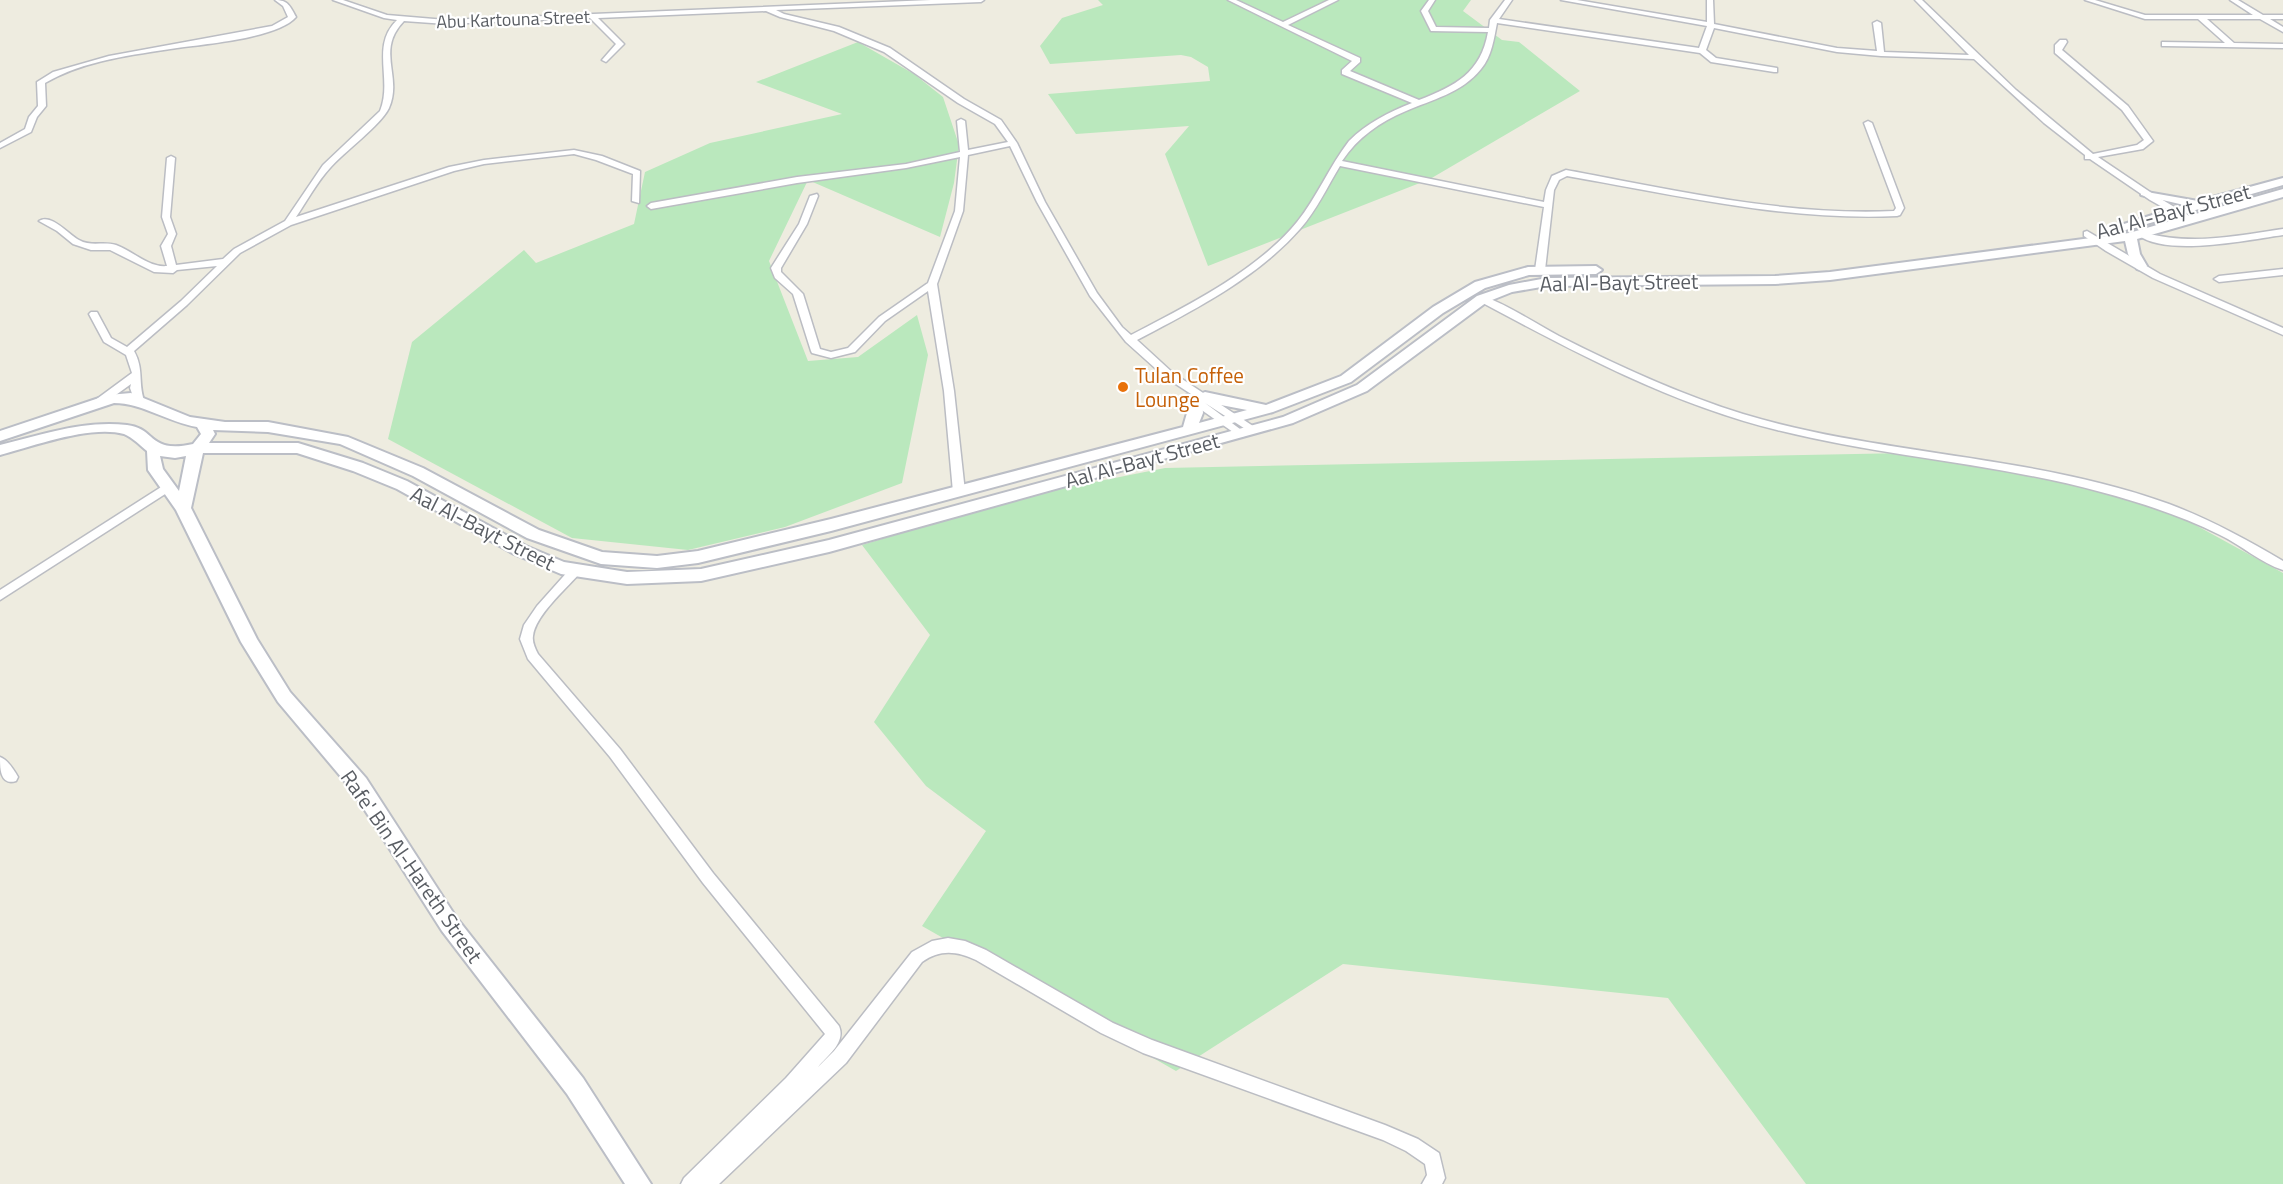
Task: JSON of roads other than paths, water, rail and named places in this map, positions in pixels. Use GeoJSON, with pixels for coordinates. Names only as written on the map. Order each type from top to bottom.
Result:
{"type":"FeatureCollection","features":[{"type":"Feature","properties":{"kind":"street"},"geometry":{"type":"LineString","coordinates":[[0,146],[28,130],[33,117],[42,106],[41,82],[48,77],[84,64],[221,40],[279,26],[292,17],[286,5],[278,0]]}},
{"type":"Feature","properties":{"kind":"street","name":"Abu Kartouna Street"},"geometry":{"type":"LineString","coordinates":[[336,0],[365,12],[401,20],[484,21],[981,0]]}},
{"type":"Feature","properties":{"kind":"street"},"geometry":{"type":"LineString","coordinates":[[687,12],[694,0]]}},
{"type":"Feature","properties":{"kind":"street"},"geometry":{"type":"LineString","coordinates":[[1231,0],[1357,60],[1345,72],[1421,104]]}},
{"type":"Feature","properties":{"kind":"street"},"geometry":{"type":"LineString","coordinates":[[1284,24],[1335,0]]}},
{"type":"Feature","properties":{"kind":"street"},"geometry":{"type":"LineString","coordinates":[[1432,0],[1424,11],[1434,28],[1493,30]]}},
{"type":"Feature","properties":{"kind":"street"},"geometry":{"type":"LineString","coordinates":[[1129,340],[1194,305],[1279,244],[1298,226],[1350,146],[1370,127],[1381,119],[1455,88],[1472,75],[1489,51],[1494,20],[1509,0]]}},
{"type":"Feature","properties":{"kind":"street"},"geometry":{"type":"LineString","coordinates":[[1564,0],[1711,25],[1813,46],[1881,54],[1975,57]]}},
{"type":"Feature","properties":{"kind":"street"},"geometry":{"type":"LineString","coordinates":[[1702,51],[1711,25],[1710,0]]}},
{"type":"Feature","properties":{"kind":"street"},"geometry":{"type":"LineString","coordinates":[[1918,0],[1975,57],[2088,157],[2142,192],[2192,220]]}},
{"type":"Feature","properties":{"kind":"street"},"geometry":{"type":"LineString","coordinates":[[2088,0],[2137,16],[2283,17]]}},
{"type":"Feature","properties":{"kind":"street"},"geometry":{"type":"LineString","coordinates":[[2233,0],[2283,30]]}},
{"type":"Feature","properties":{"kind":"street"},"geometry":{"type":"LineString","coordinates":[[768,9],[782,16],[836,29],[893,53],[961,101],[998,122],[1013,143],[1041,202],[1093,294],[1129,340],[1168,375],[1173,384],[1201,399],[1247,432]]}},
{"type":"Feature","properties":{"kind":"street"},"geometry":{"type":"LineString","coordinates":[[593,17],[620,44],[606,60]]}},
{"type":"Feature","properties":{"kind":"street"},"geometry":{"type":"LineString","coordinates":[[2200,17],[2232,45]]}},
{"type":"Feature","properties":{"kind":"street"},"geometry":{"type":"LineString","coordinates":[[288,223],[320,175],[385,108],[389,83],[388,38],[401,20]]}},
{"type":"Feature","properties":{"kind":"street"},"geometry":{"type":"LineString","coordinates":[[1494,20],[1702,51],[1714,60],[1774,70]]}},
{"type":"Feature","properties":{"kind":"street"},"geometry":{"type":"LineString","coordinates":[[1877,22],[1881,54]]}},
{"type":"Feature","properties":{"kind":"street"},"geometry":{"type":"LineString","coordinates":[[2063,42],[2058,46],[2058,51],[2125,108],[2149,141],[2140,147],[2088,157]]}},
{"type":"Feature","properties":{"kind":"street"},"geometry":{"type":"LineString","coordinates":[[2165,44],[2283,46]]}},
{"type":"Feature","properties":{"kind":"street"},"geometry":{"type":"LineString","coordinates":[[958,492],[950,391],[932,284],[958,215],[964,153],[961,121]]}},
{"type":"Feature","properties":{"kind":"street"},"geometry":{"type":"LineString","coordinates":[[1540,270],[1548,205],[1556,178],[1571,173],[1762,208],[1892,215],[1900,211],[1900,207],[1868,123]]}},
{"type":"Feature","properties":{"kind":"street"},"geometry":{"type":"LineString","coordinates":[[651,206],[797,180],[906,166],[1013,143]]}},
{"type":"Feature","properties":{"kind":"street"},"geometry":{"type":"LineString","coordinates":[[129,350],[184,303],[224,262],[243,247],[288,223],[452,169],[559,152],[588,154],[636,173],[636,201]]}},
{"type":"Feature","properties":{"kind":"street"},"geometry":{"type":"LineString","coordinates":[[171,158],[166,217],[172,234],[166,246],[173,270]]}},
{"type":"Feature","properties":{"kind":"street"},"geometry":{"type":"LineString","coordinates":[[1338,163],[1548,205]]}},
{"type":"Feature","properties":{"kind":"street","name":"Aal Al-Bayt Street"},"geometry":{"type":"LineString","coordinates":[[0,436],[98,403],[122,397],[139,400],[175,418],[202,423],[307,433],[362,446],[418,472],[533,534],[585,554],[617,561],[657,562],[698,557],[958,492],[1268,409],[1346,379],[1438,310],[1474,288],[1514,274],[1540,270],[1769,272],[2093,238],[2139,231],[2176,212],[2201,205],[2282,191]]}},
{"type":"Feature","properties":{"kind":"street","name":"Aal Al-Bayt Street"},"geometry":{"type":"LineString","coordinates":[[155,449],[175,453],[199,448],[298,448],[358,467],[402,486],[520,550],[574,572],[627,578],[701,575],[829,546],[1247,432],[1320,409],[1354,392],[1403,360],[1454,318],[1482,299],[1509,289],[1547,282],[1775,280],[2139,231],[2192,220],[2282,191]]}},
{"type":"Feature","properties":{"kind":"street"},"geometry":{"type":"LineString","coordinates":[[2142,192],[2201,205]]}},
{"type":"Feature","properties":{"kind":"street"},"geometry":{"type":"LineString","coordinates":[[2141,266],[2134,255],[2146,208],[2142,192]]}},
{"type":"Feature","properties":{"kind":"street"},"geometry":{"type":"LineString","coordinates":[[814,196],[804,224],[776,268],[776,273],[779,278],[793,286],[798,294],[816,351],[831,355],[851,350],[882,319],[932,284]]}},
{"type":"Feature","properties":{"kind":"street"},"geometry":{"type":"LineString","coordinates":[[43,221],[88,246],[112,247],[157,270],[173,270],[224,262]]}},
{"type":"Feature","properties":{"kind":"street"},"geometry":{"type":"LineString","coordinates":[[2139,231],[2157,242],[2175,243],[2283,232]]}},
{"type":"Feature","properties":{"kind":"street"},"geometry":{"type":"LineString","coordinates":[[2093,238],[2141,266],[2283,332]]}},
{"type":"Feature","properties":{"kind":"street"},"geometry":{"type":"LineString","coordinates":[[2219,279],[2283,272]]}},
{"type":"Feature","properties":{"kind":"street"},"geometry":{"type":"LineString","coordinates":[[1482,299],[1629,373],[1682,397],[1731,414],[1816,435],[1992,464],[2110,489],[2141,498],[2203,523],[2236,538],[2283,566]]}},
{"type":"Feature","properties":{"kind":"street"},"geometry":{"type":"LineString","coordinates":[[94,314],[107,340],[129,350],[137,374],[135,388],[139,400]]}},
{"type":"Feature","properties":{"kind":"street"},"geometry":{"type":"LineString","coordinates":[[90,429],[85,424],[85,417],[98,403],[137,374]]}},
{"type":"Feature","properties":{"kind":"street"},"geometry":{"type":"LineString","coordinates":[[1201,399],[1268,409]]}},
{"type":"Feature","properties":{"kind":"street"},"geometry":{"type":"LineString","coordinates":[[1188,431],[1201,399]]}},
{"type":"Feature","properties":{"kind":"street"},"geometry":{"type":"LineString","coordinates":[[183,508],[189,472],[208,434],[202,423]]}},
{"type":"Feature","properties":{"kind":"street"},"geometry":{"type":"LineString","coordinates":[[0,450],[90,429],[129,430],[155,449]]}},
{"type":"Feature","properties":{"kind":"street","name":"Rafe' Bin Al-Hareth Street"},"geometry":{"type":"LineString","coordinates":[[155,449],[154,463],[183,508],[250,642],[284,697],[359,784],[449,924],[570,1078],[639,1184]]}},
{"type":"Feature","properties":{"kind":"street"},"geometry":{"type":"LineString","coordinates":[[0,596],[169,486]]}},
{"type":"Feature","properties":{"kind":"street"},"geometry":{"type":"LineString","coordinates":[[574,572],[551,598],[527,633],[526,642],[532,656],[615,753],[708,878],[833,1031],[833,1038],[792,1084],[690,1184]]}},
{"type":"Feature","properties":{"kind":"street"},"geometry":{"type":"LineString","coordinates":[[0,763],[11,777]]}},
{"type":"Feature","properties":{"kind":"street"},"geometry":{"type":"LineString","coordinates":[[707,1184],[840,1057],[917,957],[928,947],[941,944],[968,948],[1107,1028],[1149,1047],[1412,1145],[1433,1159],[1436,1178],[1431,1184]]}},
{"type":"Feature","properties":{"kind":"place","name":"Tulan Coffee Lounge"},"geometry":{"type":"Point","coordinates":[1123,387]}}]}
